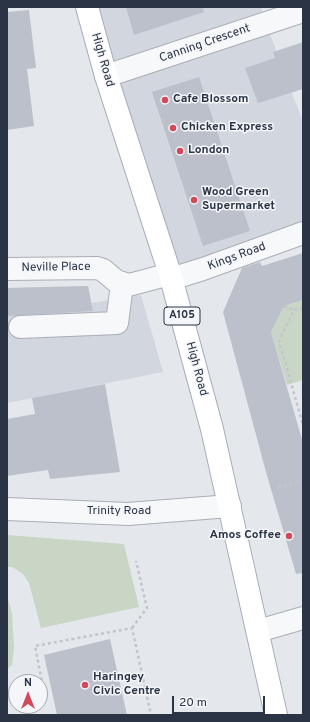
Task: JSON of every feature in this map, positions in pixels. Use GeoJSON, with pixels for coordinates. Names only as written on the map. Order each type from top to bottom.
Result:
{"type":"FeatureCollection","features":[{"type":"Feature","properties":{"kind":"main road","name":"High Road"},"geometry":{"type":"LineString","coordinates":[[87,7],[106,76],[171,277],[212,429],[276,715]]}},
{"type":"Feature","properties":{"kind":"street","name":"Canning Crescent"},"geometry":{"type":"LineString","coordinates":[[106,76],[303,11]]}},
{"type":"Feature","properties":{"kind":"street","name":"Kings Road"},"geometry":{"type":"LineString","coordinates":[[171,277],[303,233]]}},
{"type":"Feature","properties":{"kind":"street","name":"Neville Place"},"geometry":{"type":"LineString","coordinates":[[7,269],[97,268],[103,270],[122,284]]}},
{"type":"Feature","properties":{"kind":"street"},"geometry":{"type":"LineString","coordinates":[[20,326],[117,323],[122,284],[129,285],[171,277]]}},
{"type":"Feature","properties":{"kind":"street","name":"Trinity Road"},"geometry":{"type":"LineString","coordinates":[[7,509],[128,514],[230,506]]}},
{"type":"Feature","properties":{"kind":"street"},"geometry":{"type":"LineString","coordinates":[[258,631],[303,618]]}},
{"type":"Feature","properties":{"kind":"path"},"geometry":{"type":"LineString","coordinates":[[284,306],[294,310],[303,308]]}},
{"type":"Feature","properties":{"kind":"path"},"geometry":{"type":"LineString","coordinates":[[294,310],[279,341],[303,425]]}},
{"type":"Feature","properties":{"kind":"path"},"geometry":{"type":"LineString","coordinates":[[278,487],[303,480]]}},
{"type":"Feature","properties":{"kind":"path"},"geometry":{"type":"LineString","coordinates":[[40,674],[35,646],[132,628],[147,608],[136,560]]}},
{"type":"Feature","properties":{"kind":"path"},"geometry":{"type":"LineString","coordinates":[[132,628],[151,715]]}},
{"type":"Feature","properties":{"kind":"shaded area"},"geometry":{"type":"Polygon","coordinates":[[[87,7],[261,7],[303,122],[303,233],[171,279],[87,7]]]}},
{"type":"Feature","properties":{"kind":"shaded area"},"geometry":{"type":"Polygon","coordinates":[[[88,286],[91,303],[141,295],[163,372],[7,403],[7,288],[88,286]]]}},
{"type":"Feature","properties":{"kind":"green space"},"geometry":{"type":"Polygon","coordinates":[[[303,300],[303,380],[287,385],[271,332],[284,306],[303,300]]]}},
{"type":"Feature","properties":{"kind":"green space"},"geometry":{"type":"Polygon","coordinates":[[[7,535],[124,544],[139,607],[41,628],[29,583],[23,574],[12,567],[7,567],[7,535]]]}},
{"type":"Feature","properties":{"kind":"green space"},"geometry":{"type":"Polygon","coordinates":[[[7,596],[12,613],[14,648],[12,665],[7,669],[7,596]]]}},
{"type":"Feature","properties":{"kind":"building"},"geometry":{"type":"Polygon","coordinates":[[[126,7],[203,7],[204,12],[134,35],[126,7]]]}},
{"type":"Feature","properties":{"kind":"building"},"geometry":{"type":"Polygon","coordinates":[[[29,10],[36,68],[27,69],[34,126],[7,130],[7,12],[29,10]]]}},
{"type":"Feature","properties":{"kind":"building"},"geometry":{"type":"Polygon","coordinates":[[[303,42],[303,89],[258,103],[245,68],[275,58],[273,52],[303,42]]]}},
{"type":"Feature","properties":{"kind":"building"},"geometry":{"type":"Polygon","coordinates":[[[199,77],[250,231],[203,246],[152,92],[199,77]]]}},
{"type":"Feature","properties":{"kind":"building"},"geometry":{"type":"Polygon","coordinates":[[[303,253],[303,300],[284,306],[271,332],[303,443],[303,573],[296,574],[266,472],[223,312],[242,268],[260,262],[262,266],[303,253]]]}},
{"type":"Feature","properties":{"kind":"building"},"geometry":{"type":"Polygon","coordinates":[[[88,286],[93,311],[7,316],[7,288],[88,286]]]}},
{"type":"Feature","properties":{"kind":"building"},"geometry":{"type":"Polygon","coordinates":[[[105,384],[120,472],[50,479],[48,470],[7,476],[7,419],[35,414],[32,398],[105,384]]]}},
{"type":"Feature","properties":{"kind":"building","name":"Haringey Civic Centre"},"geometry":{"type":"Polygon","coordinates":[[[110,639],[127,715],[57,715],[44,655],[110,639]]]}},
{"type":"Feature","properties":{"kind":"place","name":"Cafe Blossom"},"geometry":{"type":"Point","coordinates":[165,100]}},
{"type":"Feature","properties":{"kind":"place","name":"Chicken Express"},"geometry":{"type":"Point","coordinates":[173,128]}},
{"type":"Feature","properties":{"kind":"place","name":"London"},"geometry":{"type":"Point","coordinates":[180,151]}},
{"type":"Feature","properties":{"kind":"place","name":"Wood Green Supermarket"},"geometry":{"type":"Point","coordinates":[194,200]}},
{"type":"Feature","properties":{"kind":"place","name":"Amos Coffee"},"geometry":{"type":"Point","coordinates":[289,536]}},
{"type":"Feature","properties":{"kind":"place","name":"Haringey Civic Centre"},"geometry":{"type":"Point","coordinates":[85,685]}}]}
